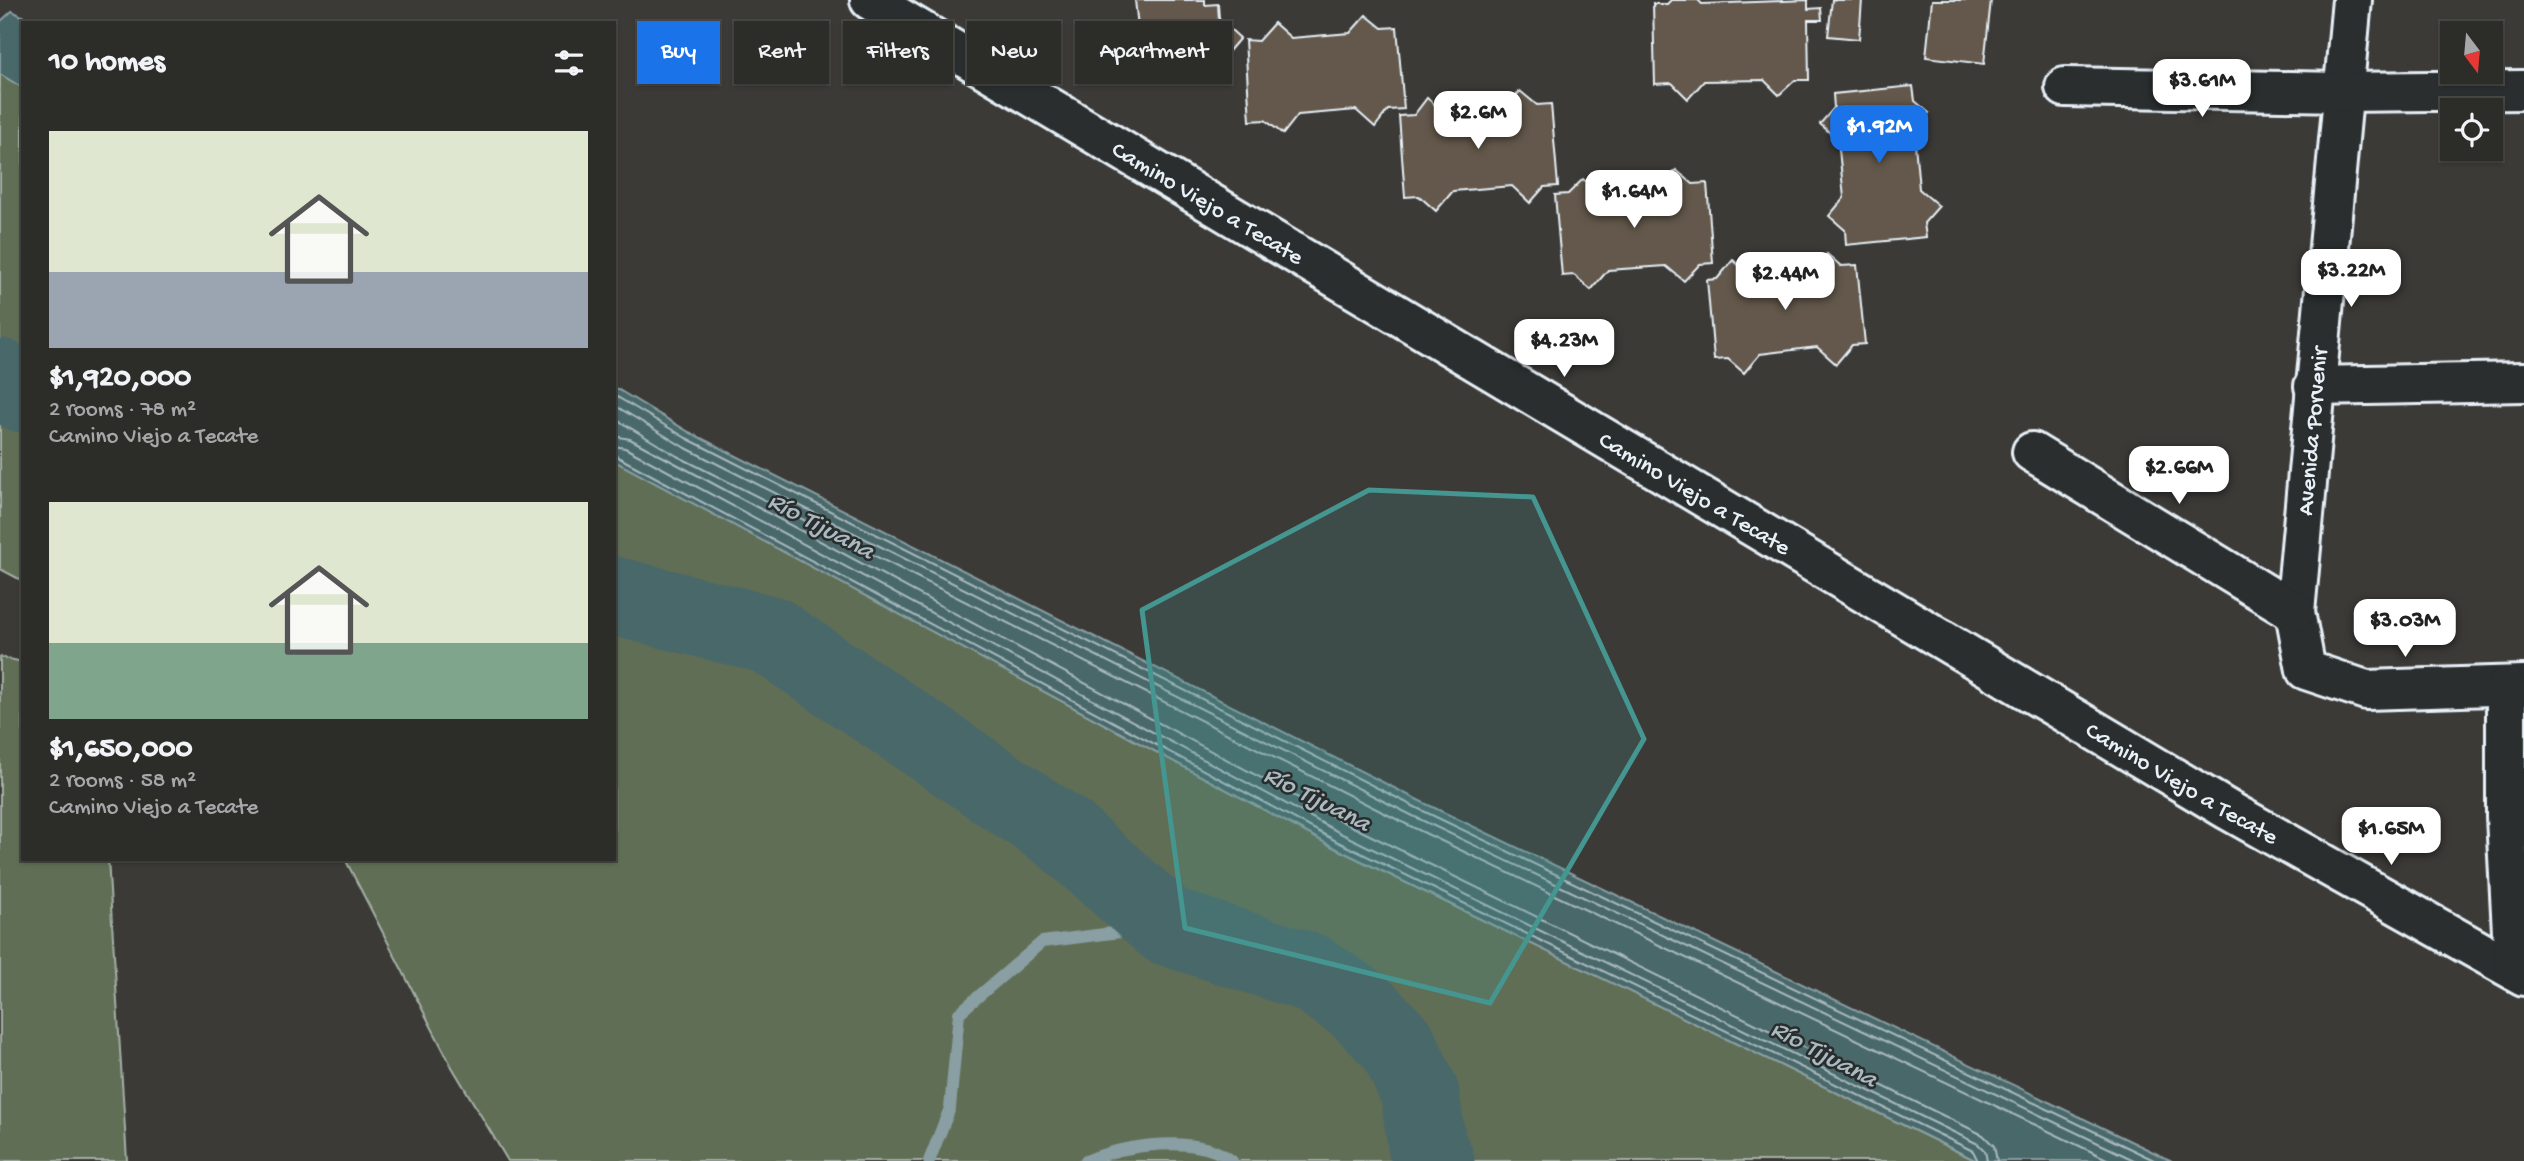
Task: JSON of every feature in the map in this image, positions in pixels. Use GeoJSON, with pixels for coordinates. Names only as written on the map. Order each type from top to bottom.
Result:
{"type":"FeatureCollection","features":[{"type":"Feature","properties":{"kind":"street","name":"Camino Viejo a Tecate"},"geometry":{"type":"LineString","coordinates":[[870,0],[2203,795],[2519,973]]}},
{"type":"Feature","properties":{"kind":"street","name":"Avenida Porvenir"},"geometry":{"type":"LineString","coordinates":[[2351,0],[2295,611],[2306,670],[2366,690],[2515,685]]}},
{"type":"Feature","properties":{"kind":"street"},"geometry":{"type":"LineString","coordinates":[[2065,87],[2341,92],[2524,90]]}},
{"type":"Feature","properties":{"kind":"street"},"geometry":{"type":"LineString","coordinates":[[2314,386],[2524,382]]}},
{"type":"Feature","properties":{"kind":"street"},"geometry":{"type":"LineString","coordinates":[[2032,452],[2295,611]]}},
{"type":"Feature","properties":{"kind":"street"},"geometry":{"type":"LineString","coordinates":[[2515,685],[2506,817],[2519,973]]}},
{"type":"Feature","properties":{"kind":"highlighted area"},"geometry":{"type":"Polygon","coordinates":[[[1369,490],[1533,497],[1644,739],[1490,1003],[1185,928],[1142,610],[1369,490]]]}},
{"type":"Feature","properties":{"kind":"green space"},"geometry":{"type":"Polygon","coordinates":[[[0,74],[21,87],[21,580],[0,569],[0,74]]]}},
{"type":"Feature","properties":{"kind":"green space"},"geometry":{"type":"Polygon","coordinates":[[[616,461],[1335,848],[1977,1161],[508,1161],[452,1067],[346,861],[616,861],[616,461]]]}},
{"type":"Feature","properties":{"kind":"green space"},"geometry":{"type":"Polygon","coordinates":[[[0,657],[21,662],[21,861],[108,861],[127,1161],[0,1161],[0,657]]]}},
{"type":"Feature","properties":{"kind":"water"},"geometry":{"type":"Polygon","coordinates":[[[12,11],[32,21],[21,21],[21,87],[0,74],[0,22],[12,11]]]}},
{"type":"Feature","properties":{"kind":"water"},"geometry":{"type":"Polygon","coordinates":[[[616,388],[689,432],[1420,801],[2172,1161],[1977,1161],[1335,848],[616,462],[616,388]]]}},
{"type":"Feature","properties":{"kind":"building"},"geometry":{"type":"Polygon","coordinates":[[[1135,0],[1205,0],[1205,5],[1218,4],[1217,21],[1137,21],[1135,0]]]}},
{"type":"Feature","properties":{"kind":"building"},"geometry":{"type":"Polygon","coordinates":[[[1671,0],[1698,0],[1702,4],[1808,0],[1808,9],[1821,8],[1822,20],[1808,20],[1809,80],[1795,80],[1779,95],[1764,80],[1704,81],[1688,99],[1672,83],[1655,84],[1653,4],[1667,4],[1671,0]]]}},
{"type":"Feature","properties":{"kind":"building"},"geometry":{"type":"Polygon","coordinates":[[[1832,0],[1862,0],[1859,39],[1828,36],[1832,0]]]}},
{"type":"Feature","properties":{"kind":"building"},"geometry":{"type":"Polygon","coordinates":[[[1932,0],[1991,0],[1984,64],[1926,57],[1932,0]]]}},
{"type":"Feature","properties":{"kind":"building"},"geometry":{"type":"Polygon","coordinates":[[[1366,15],[1382,28],[1397,27],[1404,109],[1388,110],[1375,127],[1356,110],[1298,115],[1283,134],[1265,120],[1250,121],[1245,40],[1258,41],[1274,23],[1291,38],[1350,33],[1366,15]]]}},
{"type":"Feature","properties":{"kind":"building"},"geometry":{"type":"Polygon","coordinates":[[[1232,31],[1240,38],[1232,47],[1232,31]]]}},
{"type":"Feature","properties":{"kind":"building"},"geometry":{"type":"Polygon","coordinates":[[[1913,86],[1915,101],[1929,113],[1914,132],[1919,189],[1939,206],[1924,223],[1926,237],[1846,245],[1845,230],[1829,216],[1844,198],[1838,140],[1820,124],[1834,108],[1833,94],[1913,86]]]}},
{"type":"Feature","properties":{"kind":"building"},"geometry":{"type":"Polygon","coordinates":[[[1520,91],[1537,105],[1551,104],[1558,186],[1544,187],[1530,203],[1512,186],[1453,191],[1436,211],[1419,196],[1405,197],[1399,116],[1414,115],[1427,98],[1446,114],[1504,110],[1520,91]]]}},
{"type":"Feature","properties":{"kind":"building"},"geometry":{"type":"Polygon","coordinates":[[[1676,170],[1693,184],[1707,183],[1713,263],[1700,264],[1684,281],[1666,266],[1608,270],[1591,290],[1574,275],[1562,276],[1555,195],[1568,194],[1583,179],[1600,193],[1660,189],[1676,170]]]}},
{"type":"Feature","properties":{"kind":"building"},"geometry":{"type":"Polygon","coordinates":[[[1827,254],[1841,266],[1857,265],[1865,344],[1852,345],[1836,364],[1817,347],[1760,354],[1744,373],[1728,359],[1714,360],[1707,280],[1717,279],[1733,260],[1752,277],[1811,271],[1827,254]]]}},
{"type":"Feature","properties":{"kind":"waterway","name":"Río Tijuana"},"geometry":{"type":"LineString","coordinates":[[0,378],[21,392]]}},
{"type":"Feature","properties":{"kind":"waterway","name":"Río Tijuana"},"geometry":{"type":"LineString","coordinates":[[616,596],[770,635],[1065,835],[1167,926],[1311,973],[1360,1006],[1398,1045],[1420,1094],[1427,1146],[1435,1161]]}},
{"type":"Feature","properties":{"kind":"waterway"},"geometry":{"type":"LineString","coordinates":[[929,1161],[950,1108],[959,1013],[1042,942],[1167,926]]}},
{"type":"Feature","properties":{"kind":"waterway"},"geometry":{"type":"LineString","coordinates":[[1086,1161],[1120,1150],[1181,1144],[1218,1152],[1232,1161]]}}]}
